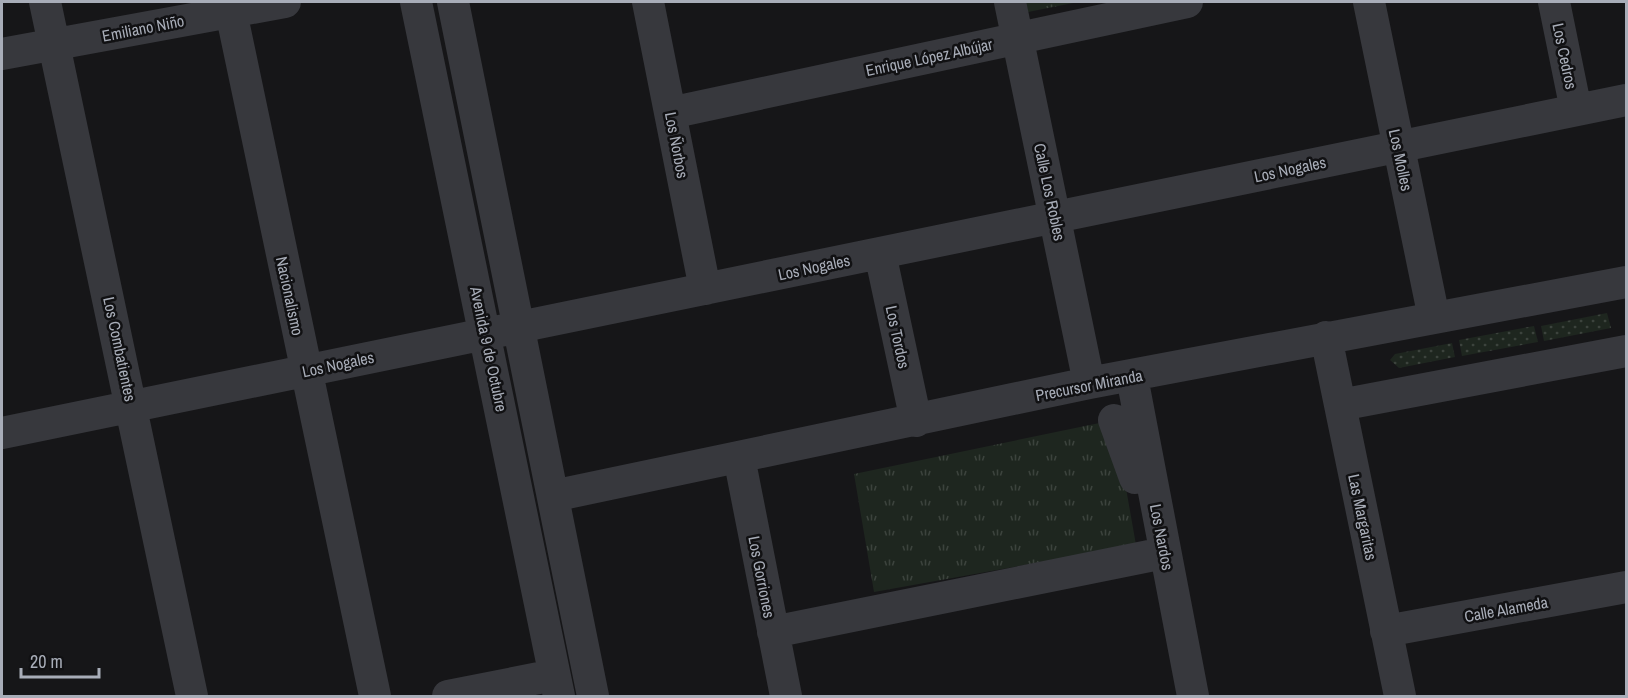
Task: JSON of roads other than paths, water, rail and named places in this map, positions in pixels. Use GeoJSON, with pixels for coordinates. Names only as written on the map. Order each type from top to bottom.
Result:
{"type":"FeatureCollection","features":[{"type":"Feature","properties":{"kind":"street","name":"Los Combatientes"},"geometry":{"type":"LineString","coordinates":[[45,2],[192,696]]}},
{"type":"Feature","properties":{"kind":"street","name":"Emiliano Niño"},"geometry":{"type":"LineString","coordinates":[[2,54],[230,6],[285,2]]}},
{"type":"Feature","properties":{"kind":"street","name":"Avenida 9 de Octubre"},"geometry":{"type":"LineString","coordinates":[[416,2],[486,334],[556,686]]}},
{"type":"Feature","properties":{"kind":"street","name":"Avenida 9 de Octubre"},"geometry":{"type":"LineString","coordinates":[[453,2],[593,696]]}},
{"type":"Feature","properties":{"kind":"street","name":"Los Ñorbos"},"geometry":{"type":"LineString","coordinates":[[648,2],[705,289]]}},
{"type":"Feature","properties":{"kind":"street","name":"Calle Los Robles"},"geometry":{"type":"LineString","coordinates":[[1010,2],[1089,384]]}},
{"type":"Feature","properties":{"kind":"street","name":"Enrique López Albújar"},"geometry":{"type":"LineString","coordinates":[[670,112],[1187,2]]}},
{"type":"Feature","properties":{"kind":"street","name":"Los Molles"},"geometry":{"type":"LineString","coordinates":[[1369,2],[1434,318]]}},
{"type":"Feature","properties":{"kind":"street","name":"Los Cedros"},"geometry":{"type":"LineString","coordinates":[[1554,2],[1576,110]]}},
{"type":"Feature","properties":{"kind":"street","name":"Nacionalismo"},"geometry":{"type":"LineString","coordinates":[[230,6],[375,696]]}},
{"type":"Feature","properties":{"kind":"street","name":"Los Nogales"},"geometry":{"type":"LineString","coordinates":[[2,433],[1626,100]]}},
{"type":"Feature","properties":{"kind":"street","name":"Los Tordos"},"geometry":{"type":"LineString","coordinates":[[880,253],[916,421]]}},
{"type":"Feature","properties":{"kind":"street","name":"Precursor Miranda"},"geometry":{"type":"LineString","coordinates":[[553,496],[1089,384],[1326,337],[1626,282]]}},
{"type":"Feature","properties":{"kind":"street","name":"Las Margaritas"},"geometry":{"type":"LineString","coordinates":[[1326,337],[1400,696]]}},
{"type":"Feature","properties":{"kind":"street"},"geometry":{"type":"LineString","coordinates":[[1340,405],[1626,351]]}},
{"type":"Feature","properties":{"kind":"street","name":"Los Nardos"},"geometry":{"type":"LineString","coordinates":[[1132,377],[1193,696]]}},
{"type":"Feature","properties":{"kind":"street"},"geometry":{"type":"LineString","coordinates":[[1114,420],[1213,696]]}},
{"type":"Feature","properties":{"kind":"street","name":"Los Gorriones"},"geometry":{"type":"LineString","coordinates":[[739,457],[786,696]]}},
{"type":"Feature","properties":{"kind":"street"},"geometry":{"type":"LineString","coordinates":[[773,632],[1164,553]]}},
{"type":"Feature","properties":{"kind":"street","name":"Calle Alameda"},"geometry":{"type":"LineString","coordinates":[[1386,631],[1626,587]]}},
{"type":"Feature","properties":{"kind":"street"},"geometry":{"type":"LineString","coordinates":[[448,696],[556,686]]}}]}
